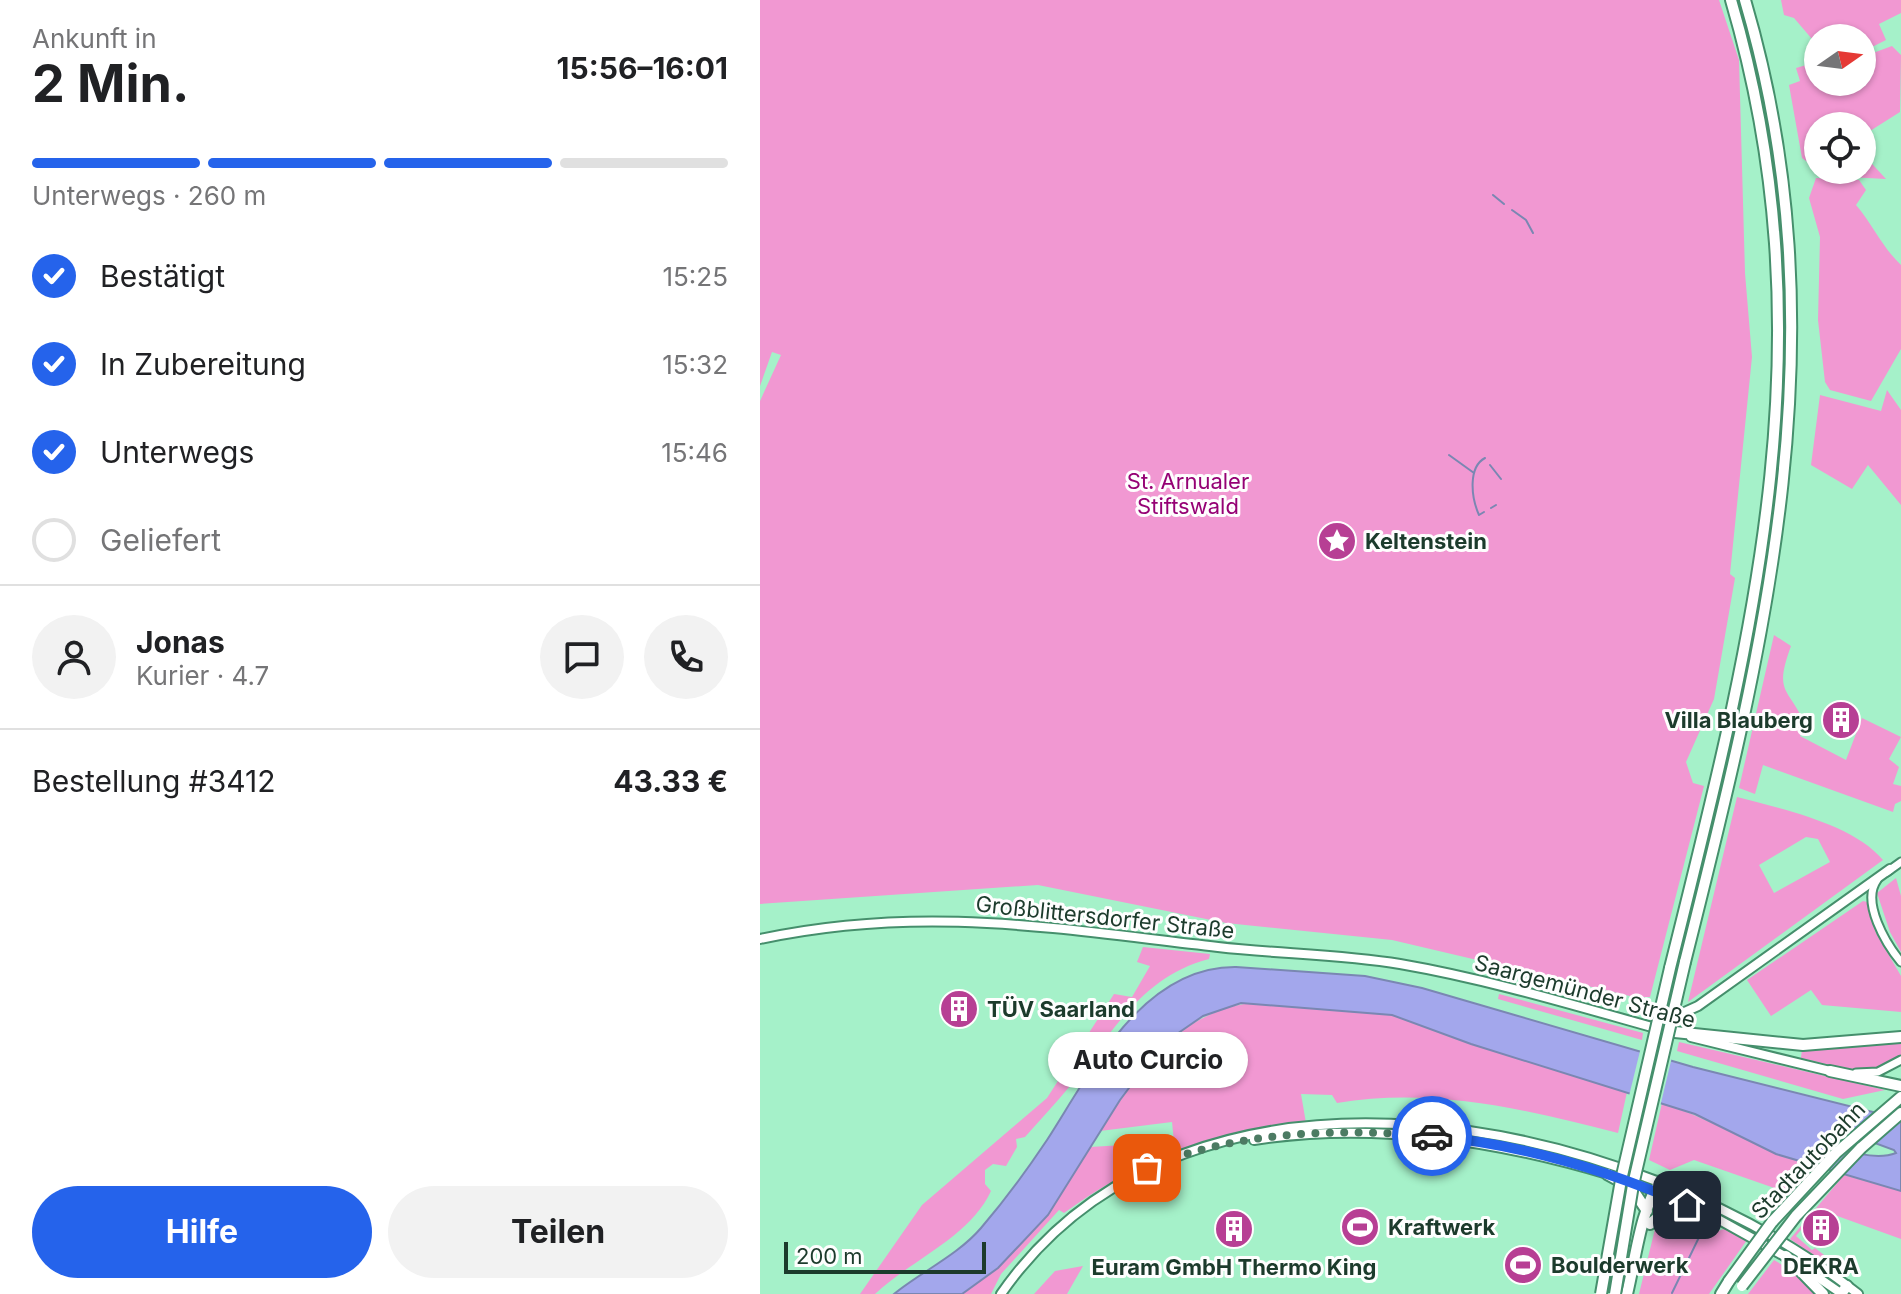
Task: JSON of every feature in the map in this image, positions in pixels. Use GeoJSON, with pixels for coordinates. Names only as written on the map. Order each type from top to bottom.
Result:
{"type":"FeatureCollection","features":[{"type":"Feature","properties":{"kind":"highway"},"geometry":{"type":"LineString","coordinates":[[1601,1294],[1624,1165],[1718,772],[1758,576],[1778,402],[1779,284],[1770,174],[1753,79],[1731,0]]}},
{"type":"Feature","properties":{"kind":"highway"},"geometry":{"type":"LineString","coordinates":[[1615,1294],[1633,1185],[1731,775],[1772,577],[1791,403],[1793,308],[1786,197],[1765,74],[1745,0]]}},
{"type":"Feature","properties":{"kind":"highway"},"geometry":{"type":"LineString","coordinates":[[1665,1031],[1793,1045],[1901,1037]]}},
{"type":"Feature","properties":{"kind":"highway"},"geometry":{"type":"LineString","coordinates":[[1830,1071],[1901,1086]]}},
{"type":"Feature","properties":{"kind":"highway","name":"Stadtautobahn"},"geometry":{"type":"LineString","coordinates":[[1721,1294],[1772,1222],[1811,1179],[1901,1097]]}},
{"type":"Feature","properties":{"kind":"highway","name":"Stadtautobahn"},"geometry":{"type":"LineString","coordinates":[[1739,1290],[1807,1203],[1868,1140],[1901,1113]]}},
{"type":"Feature","properties":{"kind":"highway"},"geometry":{"type":"LineString","coordinates":[[1607,1174],[1631,1187],[1647,1211]]}},
{"type":"Feature","properties":{"kind":"highway"},"geometry":{"type":"LineString","coordinates":[[1627,1294],[1647,1211],[1658,1188]]}},
{"type":"Feature","properties":{"kind":"highway"},"geometry":{"type":"LineString","coordinates":[[1633,1294],[1658,1188]]}},
{"type":"Feature","properties":{"kind":"highway"},"geometry":{"type":"LineString","coordinates":[[1650,1224],[1666,1210],[1687,1205]]}},
{"type":"Feature","properties":{"kind":"highway"},"geometry":{"type":"LineString","coordinates":[[1786,1256],[1823,1294]]}},
{"type":"Feature","properties":{"kind":"main road"},"geometry":{"type":"LineString","coordinates":[[1600,1012],[1648,1022],[1686,1014],[1890,869]]}},
{"type":"Feature","properties":{"kind":"main road","name":"Großblittersdorfer Straße"},"geometry":{"type":"LineString","coordinates":[[760,939],[857,923],[953,920],[1124,934],[1255,950]]}},
{"type":"Feature","properties":{"kind":"main road","name":"Saargemünder Straße"},"geometry":{"type":"LineString","coordinates":[[1255,950],[1398,964],[1830,1071]]}},
{"type":"Feature","properties":{"kind":"main road"},"geometry":{"type":"LineString","coordinates":[[1001,1294],[1043,1241],[1094,1198],[1147,1168],[1217,1145],[1297,1128],[1434,1128],[1555,1148],[1770,1234],[1847,1292]]}},
{"type":"Feature","properties":{"kind":"main road"},"geometry":{"type":"LineString","coordinates":[[1217,1145],[1316,1133],[1416,1135],[1474,1142],[1658,1188],[1847,1292]]}},
{"type":"Feature","properties":{"kind":"street"},"geometry":{"type":"LineString","coordinates":[[1901,862],[1874,885],[1872,896],[1886,941],[1901,962]]}},
{"type":"Feature","properties":{"kind":"street"},"geometry":{"type":"LineString","coordinates":[[1848,897],[1872,896]]}},
{"type":"Feature","properties":{"kind":"street","name":"Saargemünder Straße"},"geometry":{"type":"LineString","coordinates":[[1830,1071],[1878,1072],[1901,1060]]}},
{"type":"Feature","properties":{"kind":"green space","name":"St. Arnualer Stiftswald"},"geometry":{"type":"Polygon","coordinates":[[[760,0],[1719,0],[1739,60],[1745,273],[1752,357],[1730,574],[1735,578],[1714,699],[1686,762],[1693,783],[1704,786],[1650,997],[1634,997],[1392,940],[1226,923],[1038,885],[760,904],[760,401],[781,355],[772,352],[760,386],[760,0]]]}},
{"type":"Feature","properties":{"kind":"green space"},"geometry":{"type":"Polygon","coordinates":[[[1781,0],[1901,0],[1901,13],[1879,24],[1886,40],[1876,45],[1876,24],[1804,24],[1804,30],[1794,18],[1784,15],[1781,0]]]}},
{"type":"Feature","properties":{"kind":"green space"},"geometry":{"type":"Polygon","coordinates":[[[1892,46],[1901,55],[1900,112],[1876,127],[1876,112],[1804,112],[1804,160],[1789,85],[1800,81],[1796,68],[1804,66],[1804,96],[1876,96],[1876,52],[1892,46]]]}},
{"type":"Feature","properties":{"kind":"green space"},"geometry":{"type":"Polygon","coordinates":[[[1876,168],[1886,179],[1876,178],[1876,168]]]}},
{"type":"Feature","properties":{"kind":"green space"},"geometry":{"type":"Polygon","coordinates":[[[1814,184],[1862,184],[1866,190],[1856,205],[1901,265],[1901,349],[1871,401],[1830,390],[1825,382],[1818,320],[1820,237],[1809,198],[1814,184]]]}},
{"type":"Feature","properties":{"kind":"green space"},"geometry":{"type":"Polygon","coordinates":[[[1887,390],[1901,410],[1901,505],[1868,465],[1852,489],[1811,465],[1820,395],[1881,411],[1887,390]]]}},
{"type":"Feature","properties":{"kind":"green space"},"geometry":{"type":"Polygon","coordinates":[[[1774,635],[1791,646],[1783,683],[1806,726],[1800,736],[1846,760],[1862,718],[1901,737],[1889,759],[1899,767],[1893,784],[1901,786],[1901,801],[1895,804],[1893,812],[1763,765],[1755,794],[1739,788],[1774,635]]]}},
{"type":"Feature","properties":{"kind":"green space"},"geometry":{"type":"Polygon","coordinates":[[[1737,797],[1835,827],[1870,847],[1883,860],[1688,1002],[1737,797]],[[1806,837],[1759,865],[1774,893],[1830,862],[1818,839],[1806,837]]]}},
{"type":"Feature","properties":{"kind":"green space"},"geometry":{"type":"Polygon","coordinates":[[[1896,878],[1901,896],[1901,952],[1890,932],[1877,893],[1896,878]]]}},
{"type":"Feature","properties":{"kind":"green space"},"geometry":{"type":"Polygon","coordinates":[[[1863,901],[1867,902],[1876,933],[1901,976],[1901,1012],[1822,1005],[1811,990],[1771,1016],[1747,980],[1863,901]]]}},
{"type":"Feature","properties":{"kind":"green space"},"geometry":{"type":"Polygon","coordinates":[[[1143,947],[1210,954],[1209,959],[1164,979],[1129,1010],[1054,1105],[1025,1137],[1016,1139],[1017,1147],[1006,1166],[993,1164],[985,1170],[985,1184],[991,1191],[969,1222],[875,1294],[860,1294],[922,1205],[1047,1098],[1114,994],[1132,997],[1150,966],[1137,962],[1143,947]]]}},
{"type":"Feature","properties":{"kind":"green space"},"geometry":{"type":"Polygon","coordinates":[[[1499,994],[1643,1033],[1642,1040],[1498,999],[1499,994]]]}},
{"type":"Feature","properties":{"kind":"green space"},"geometry":{"type":"Polygon","coordinates":[[[1264,1002],[1392,1015],[1450,1037],[1627,1092],[1618,1133],[1479,1103],[1408,1098],[1337,1103],[1332,1095],[1301,1094],[1306,1123],[1208,1142],[1121,1177],[1064,1213],[1059,1210],[1001,1274],[991,1294],[962,1294],[1001,1262],[1034,1227],[1090,1147],[1174,1142],[1172,1122],[1100,1131],[1148,1064],[1187,1028],[1235,1006],[1264,1002]]]}},
{"type":"Feature","properties":{"kind":"green space"},"geometry":{"type":"Polygon","coordinates":[[[1679,1042],[1885,1090],[1843,1099],[1677,1051],[1679,1042]]]}},
{"type":"Feature","properties":{"kind":"green space"},"geometry":{"type":"Polygon","coordinates":[[[1901,1042],[1901,1056],[1878,1068],[1852,1069],[1801,1058],[1802,1049],[1901,1042]]]}},
{"type":"Feature","properties":{"kind":"green space"},"geometry":{"type":"Polygon","coordinates":[[[1662,1103],[1810,1166],[1786,1192],[1694,1160],[1670,1170],[1649,1160],[1662,1103]]]}},
{"type":"Feature","properties":{"kind":"green space"},"geometry":{"type":"Polygon","coordinates":[[[1844,1175],[1901,1191],[1901,1239],[1818,1209],[1796,1236],[1845,1271],[1838,1272],[1790,1239],[1844,1175]]]}},
{"type":"Feature","properties":{"kind":"green space"},"geometry":{"type":"Polygon","coordinates":[[[1687,1209],[1712,1233],[1724,1229],[1747,1240],[1709,1294],[1639,1294],[1656,1225],[1668,1212],[1687,1209]]]}},
{"type":"Feature","properties":{"kind":"green space"},"geometry":{"type":"Polygon","coordinates":[[[1774,1260],[1804,1278],[1818,1294],[1748,1294],[1774,1260]]]}},
{"type":"Feature","properties":{"kind":"green space"},"geometry":{"type":"Polygon","coordinates":[[[1083,1266],[1067,1294],[1034,1294],[1055,1271],[1083,1266]]]}},
{"type":"Feature","properties":{"kind":"water"},"geometry":{"type":"Polygon","coordinates":[[[1236,967],[1365,976],[1422,988],[1693,1067],[1901,1119],[1901,1191],[1776,1154],[1695,1114],[1471,1044],[1392,1015],[1241,1003],[1203,1016],[1174,1036],[1153,1056],[1120,1100],[1048,1215],[998,1268],[962,1294],[894,1294],[962,1247],[981,1228],[1032,1162],[1101,1055],[1146,1003],[1173,984],[1203,971],[1236,967]],[[1845,1132],[1827,1135],[1833,1144],[1860,1154],[1888,1155],[1896,1153],[1845,1132]]]}},
{"type":"Feature","properties":{"kind":"pier"},"geometry":{"type":"Polygon","coordinates":[[[1641,1047],[1672,1057],[1660,1107],[1629,1096],[1641,1047]]]}},
{"type":"Feature","properties":{"kind":"waterway"},"geometry":{"type":"LineString","coordinates":[[1493,195],[1504,204]]}},
{"type":"Feature","properties":{"kind":"waterway"},"geometry":{"type":"LineString","coordinates":[[1512,210],[1526,220],[1533,233]]}},
{"type":"Feature","properties":{"kind":"waterway"},"geometry":{"type":"LineString","coordinates":[[1449,455],[1474,473]]}},
{"type":"Feature","properties":{"kind":"waterway"},"geometry":{"type":"LineString","coordinates":[[1484,512],[1479,515],[1473,483],[1476,468],[1485,458]]}},
{"type":"Feature","properties":{"kind":"waterway"},"geometry":{"type":"LineString","coordinates":[[1490,465],[1501,479]]}},
{"type":"Feature","properties":{"kind":"waterway"},"geometry":{"type":"LineString","coordinates":[[1491,508],[1496,505]]}},
{"type":"Feature","properties":{"kind":"waterway"},"geometry":{"type":"LineString","coordinates":[[1672,1293],[1704,1227]]}},
{"type":"Feature","properties":{"kind":"way so far"},"geometry":{"type":"LineString","coordinates":[[1147,1168],[1217,1145],[1292,1135],[1357,1132],[1432,1136]]}},
{"type":"Feature","properties":{"kind":"place","name":"Keltenstein"},"geometry":{"type":"Point","coordinates":[1337,541]}},
{"type":"Feature","properties":{"kind":"place","name":"Villa Blauberg"},"geometry":{"type":"Point","coordinates":[1841,720]}},
{"type":"Feature","properties":{"kind":"place","name":"TÜV Saarland"},"geometry":{"type":"Point","coordinates":[959,1009]}},
{"type":"Feature","properties":{"kind":"place","name":"Auto Curcio"},"geometry":{"type":"Point","coordinates":[1147,1168]}},
{"type":"Feature","properties":{"kind":"place","name":"Kraftwerk"},"geometry":{"type":"Point","coordinates":[1360,1227]}},
{"type":"Feature","properties":{"kind":"place","name":"DEKRA"},"geometry":{"type":"Point","coordinates":[1821,1228]}},
{"type":"Feature","properties":{"kind":"place","name":"Euram GmbH Thermo King"},"geometry":{"type":"Point","coordinates":[1234,1229]}},
{"type":"Feature","properties":{"kind":"place","name":"Boulderwerk"},"geometry":{"type":"Point","coordinates":[1523,1265]}},
{"type":"Feature","properties":{"kind":"route"},"geometry":{"type":"LineString","coordinates":[[1432,1136],[1553,1159],[1631,1181],[1687,1205]]}}]}
